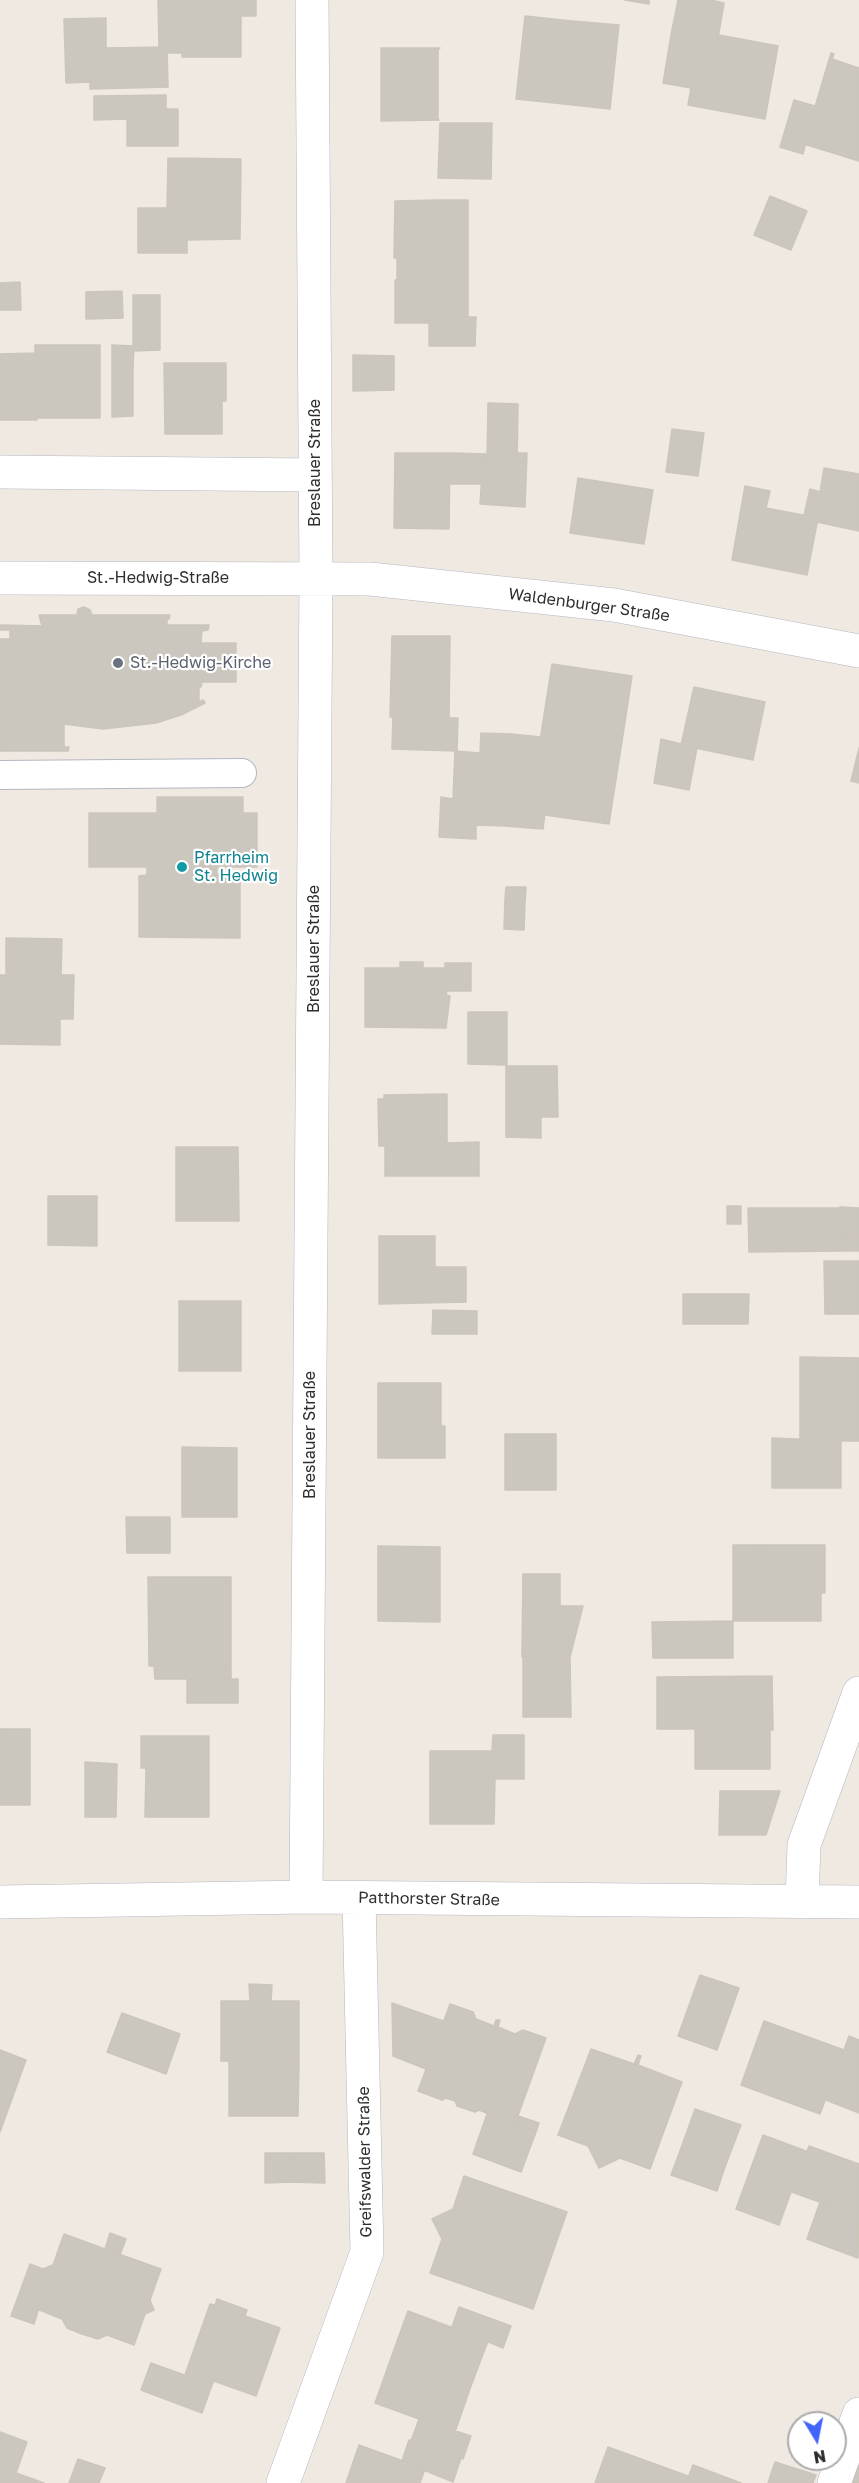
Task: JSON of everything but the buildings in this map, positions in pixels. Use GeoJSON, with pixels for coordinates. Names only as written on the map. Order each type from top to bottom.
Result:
{"type":"FeatureCollection","features":[{"type":"Feature","properties":{"kind":"street","name":"Breslauer Straße"},"geometry":{"type":"LineString","coordinates":[[306,1898],[316,578],[312,0]]}},
{"type":"Feature","properties":{"kind":"street"},"geometry":{"type":"LineString","coordinates":[[0,472],[315,475]]}},
{"type":"Feature","properties":{"kind":"street","name":"St.-Hedwig-Straße"},"geometry":{"type":"LineString","coordinates":[[0,578],[316,578]]}},
{"type":"Feature","properties":{"kind":"street","name":"Waldenburger Straße"},"geometry":{"type":"LineString","coordinates":[[316,578],[370,579],[614,605],[859,651]]}},
{"type":"Feature","properties":{"kind":"street"},"geometry":{"type":"LineString","coordinates":[[802,1902],[804,1845],[859,1693]]}},
{"type":"Feature","properties":{"kind":"street","name":"Patthorster Straße"},"geometry":{"type":"LineString","coordinates":[[0,1902],[306,1898],[859,1902]]}},
{"type":"Feature","properties":{"kind":"street","name":"Greifswalder Straße"},"geometry":{"type":"LineString","coordinates":[[283,2483],[367,2252],[359,1898]]}},
{"type":"Feature","properties":{"kind":"street"},"geometry":{"type":"LineString","coordinates":[[834,2483],[859,2414]]}},
{"type":"Feature","properties":{"kind":"lane"},"geometry":{"type":"LineString","coordinates":[[0,775],[242,773]]}},
{"type":"Feature","properties":{"kind":"place","name":"St.-Hedwig-Kirche"},"geometry":{"type":"Point","coordinates":[118,663]}},
{"type":"Feature","properties":{"kind":"place","name":"Pfarrheim St. Hedwig"},"geometry":{"type":"Point","coordinates":[182,867]}}]}
